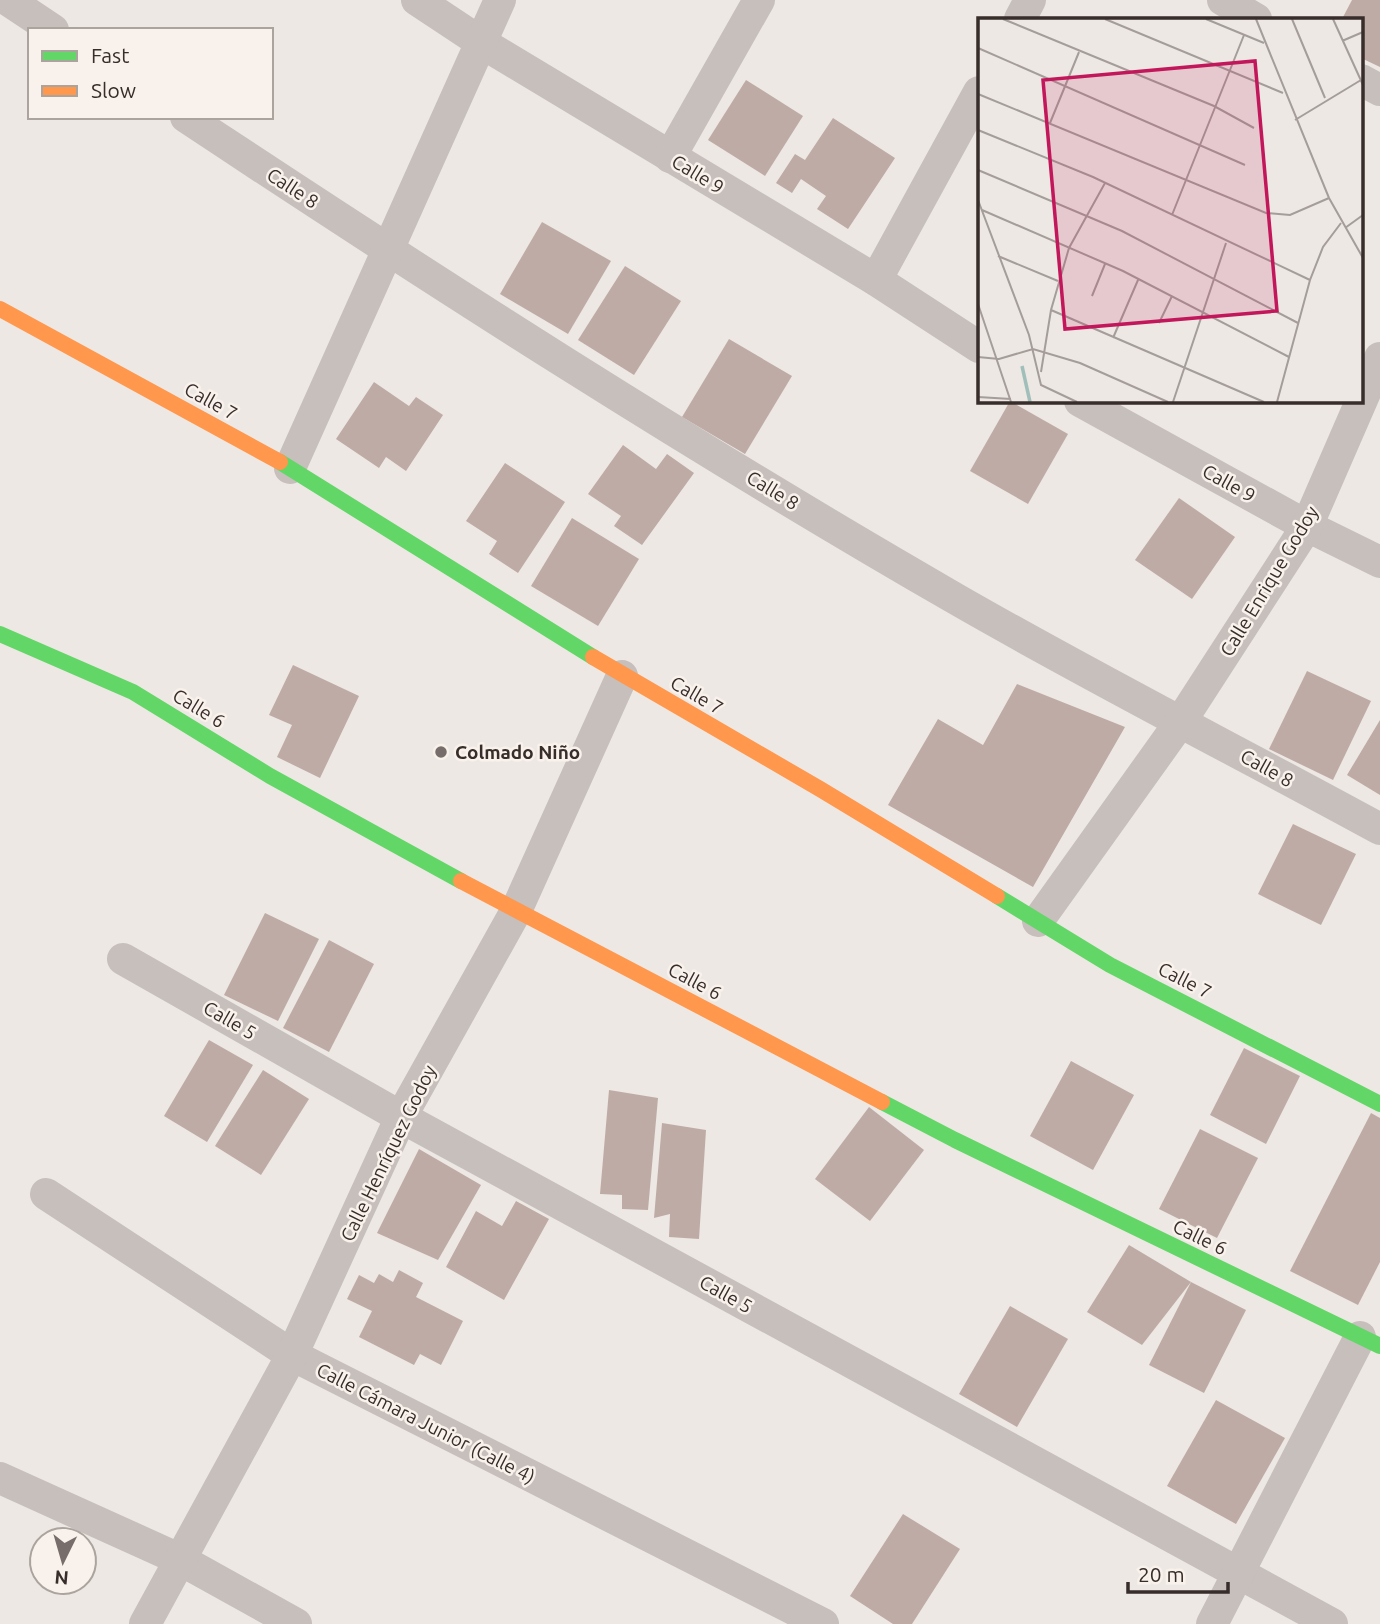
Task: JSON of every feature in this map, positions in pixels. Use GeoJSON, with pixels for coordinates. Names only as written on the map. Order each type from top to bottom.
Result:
{"type":"FeatureCollection","features":[{"type":"Feature","properties":{"kind":"street"},"geometry":{"type":"LineString","coordinates":[[8,0],[50,28]]}},
{"type":"Feature","properties":{"kind":"street","name":"Calle 9"},"geometry":{"type":"LineString","coordinates":[[417,0],[482,43],[876,280],[978,346]]}},
{"type":"Feature","properties":{"kind":"street"},"geometry":{"type":"LineString","coordinates":[[290,468],[500,0]]}},
{"type":"Feature","properties":{"kind":"street"},"geometry":{"type":"LineString","coordinates":[[670,157],[759,0]]}},
{"type":"Feature","properties":{"kind":"street"},"geometry":{"type":"LineString","coordinates":[[1021,18],[1030,0]]}},
{"type":"Feature","properties":{"kind":"street"},"geometry":{"type":"LineString","coordinates":[[1223,0],[1254,18]]}},
{"type":"Feature","properties":{"kind":"street"},"geometry":{"type":"LineString","coordinates":[[1362,81],[1380,90]]}},
{"type":"Feature","properties":{"kind":"street"},"geometry":{"type":"LineString","coordinates":[[876,280],[978,94]]}},
{"type":"Feature","properties":{"kind":"street","name":"Calle 8"},"geometry":{"type":"LineString","coordinates":[[189,119],[389,251],[681,435],[946,593],[1380,829]]}},
{"type":"Feature","properties":{"kind":"street","name":"Calle 7"},"geometry":{"type":"LineString","coordinates":[[0,309],[290,468],[622,676],[820,789],[1110,965],[1380,1104]]}},
{"type":"Feature","properties":{"kind":"street","name":"Calle Enrique Godoy"},"geometry":{"type":"LineString","coordinates":[[1362,399],[1380,358]]}},
{"type":"Feature","properties":{"kind":"street","name":"Calle 9"},"geometry":{"type":"LineString","coordinates":[[1084,402],[1307,526],[1380,562]]}},
{"type":"Feature","properties":{"kind":"street","name":"Calle Enrique Godoy"},"geometry":{"type":"LineString","coordinates":[[1038,921],[1181,721],[1307,526],[1361,402]]}},
{"type":"Feature","properties":{"kind":"street","name":"Calle 6"},"geometry":{"type":"LineString","coordinates":[[0,634],[133,692],[270,776],[516,911],[955,1140],[1370,1342]]}},
{"type":"Feature","properties":{"kind":"street","name":"Calle Henríquez Godoy"},"geometry":{"type":"LineString","coordinates":[[145,1624],[292,1355],[401,1117],[516,911],[622,676]]}},
{"type":"Feature","properties":{"kind":"street","name":"Calle 5"},"geometry":{"type":"LineString","coordinates":[[123,959],[401,1117],[1332,1624]]}},
{"type":"Feature","properties":{"kind":"street","name":"Calle Cámara Junior (Calle 4)"},"geometry":{"type":"LineString","coordinates":[[46,1194],[292,1355],[823,1624]]}},
{"type":"Feature","properties":{"kind":"street"},"geometry":{"type":"LineString","coordinates":[[1212,1624],[1370,1342]]}},
{"type":"Feature","properties":{"kind":"street"},"geometry":{"type":"LineString","coordinates":[[0,1478],[179,1559],[296,1624]]}},
{"type":"Feature","properties":{"kind":"building"},"geometry":{"type":"Polygon","coordinates":[[[1352,0],[1380,0],[1380,67],[1362,58],[1362,18],[1343,18],[1352,0]]]}},
{"type":"Feature","properties":{"kind":"building"},"geometry":{"type":"Polygon","coordinates":[[[746,80],[803,116],[765,176],[708,140],[746,80]]]}},
{"type":"Feature","properties":{"kind":"building"},"geometry":{"type":"Polygon","coordinates":[[[833,118],[895,158],[848,229],[817,209],[826,196],[801,179],[792,193],[776,183],[795,154],[805,160],[833,118]]]}},
{"type":"Feature","properties":{"kind":"building"},"geometry":{"type":"Polygon","coordinates":[[[542,222],[611,261],[568,334],[500,294],[542,222]]]}},
{"type":"Feature","properties":{"kind":"building"},"geometry":{"type":"Polygon","coordinates":[[[625,266],[681,301],[634,375],[578,340],[625,266]]]}},
{"type":"Feature","properties":{"kind":"building"},"geometry":{"type":"Polygon","coordinates":[[[729,339],[792,376],[745,454],[682,417],[729,339]]]}},
{"type":"Feature","properties":{"kind":"building"},"geometry":{"type":"Polygon","coordinates":[[[374,382],[409,406],[416,397],[443,415],[406,471],[386,457],[379,468],[336,439],[374,382]]]}},
{"type":"Feature","properties":{"kind":"building"},"geometry":{"type":"Polygon","coordinates":[[[1009,402],[1068,434],[1028,504],[970,471],[1009,402]]]}},
{"type":"Feature","properties":{"kind":"building"},"geometry":{"type":"Polygon","coordinates":[[[623,445],[656,469],[667,454],[694,473],[642,545],[614,526],[621,516],[588,494],[623,445]]]}},
{"type":"Feature","properties":{"kind":"building"},"geometry":{"type":"Polygon","coordinates":[[[505,463],[565,502],[518,573],[489,554],[497,541],[466,521],[505,463]]]}},
{"type":"Feature","properties":{"kind":"building"},"geometry":{"type":"Polygon","coordinates":[[[1179,498],[1235,537],[1192,599],[1135,560],[1179,498]]]}},
{"type":"Feature","properties":{"kind":"building"},"geometry":{"type":"Polygon","coordinates":[[[572,518],[639,559],[598,626],[531,586],[572,518]]]}},
{"type":"Feature","properties":{"kind":"building"},"geometry":{"type":"Polygon","coordinates":[[[293,665],[359,696],[320,778],[277,757],[292,725],[269,715],[293,665]]]}},
{"type":"Feature","properties":{"kind":"building"},"geometry":{"type":"Polygon","coordinates":[[[1307,671],[1371,701],[1333,780],[1269,749],[1307,671]]]}},
{"type":"Feature","properties":{"kind":"building"},"geometry":{"type":"Polygon","coordinates":[[[1017,684],[1125,727],[1033,887],[888,805],[938,719],[983,745],[1017,684]]]}},
{"type":"Feature","properties":{"kind":"building"},"geometry":{"type":"Polygon","coordinates":[[[1380,720],[1380,795],[1347,775],[1380,720]]]}},
{"type":"Feature","properties":{"kind":"building"},"geometry":{"type":"Polygon","coordinates":[[[1293,824],[1356,854],[1321,925],[1258,894],[1293,824]]]}},
{"type":"Feature","properties":{"kind":"building"},"geometry":{"type":"Polygon","coordinates":[[[265,913],[319,939],[278,1021],[224,995],[265,913]]]}},
{"type":"Feature","properties":{"kind":"building"},"geometry":{"type":"Polygon","coordinates":[[[329,940],[374,964],[329,1052],[283,1028],[329,940]]]}},
{"type":"Feature","properties":{"kind":"building"},"geometry":{"type":"Polygon","coordinates":[[[209,1040],[253,1065],[207,1142],[164,1116],[209,1040]]]}},
{"type":"Feature","properties":{"kind":"building"},"geometry":{"type":"Polygon","coordinates":[[[1244,1048],[1300,1076],[1266,1144],[1210,1115],[1244,1048]]]}},
{"type":"Feature","properties":{"kind":"building"},"geometry":{"type":"Polygon","coordinates":[[[1071,1061],[1134,1095],[1093,1170],[1030,1136],[1071,1061]]]}},
{"type":"Feature","properties":{"kind":"building"},"geometry":{"type":"Polygon","coordinates":[[[263,1070],[309,1099],[261,1175],[215,1146],[263,1070]]]}},
{"type":"Feature","properties":{"kind":"building"},"geometry":{"type":"Polygon","coordinates":[[[609,1090],[658,1098],[648,1210],[622,1209],[622,1195],[600,1194],[609,1090]]]}},
{"type":"Feature","properties":{"kind":"building"},"geometry":{"type":"Polygon","coordinates":[[[869,1107],[924,1150],[870,1221],[815,1179],[869,1107]]]}},
{"type":"Feature","properties":{"kind":"building"},"geometry":{"type":"Polygon","coordinates":[[[1371,1113],[1380,1118],[1380,1262],[1358,1305],[1290,1271],[1371,1113]]]}},
{"type":"Feature","properties":{"kind":"building"},"geometry":{"type":"Polygon","coordinates":[[[662,1123],[706,1130],[699,1239],[669,1237],[670,1214],[654,1218],[662,1123]]]}},
{"type":"Feature","properties":{"kind":"building"},"geometry":{"type":"Polygon","coordinates":[[[1200,1129],[1258,1158],[1217,1238],[1159,1209],[1200,1129]]]}},
{"type":"Feature","properties":{"kind":"building"},"geometry":{"type":"Polygon","coordinates":[[[419,1149],[481,1185],[438,1260],[377,1233],[419,1149]]]}},
{"type":"Feature","properties":{"kind":"building"},"geometry":{"type":"Polygon","coordinates":[[[516,1201],[549,1219],[504,1300],[446,1267],[476,1211],[502,1226],[516,1201]]]}},
{"type":"Feature","properties":{"kind":"building"},"geometry":{"type":"Polygon","coordinates":[[[1129,1245],[1191,1282],[1142,1345],[1087,1312],[1129,1245]]]}},
{"type":"Feature","properties":{"kind":"building"},"geometry":{"type":"Polygon","coordinates":[[[399,1270],[423,1283],[416,1297],[463,1321],[441,1365],[420,1354],[414,1365],[359,1337],[372,1311],[347,1299],[359,1275],[374,1283],[379,1274],[393,1282],[399,1270]]]}},
{"type":"Feature","properties":{"kind":"building"},"geometry":{"type":"Polygon","coordinates":[[[1191,1282],[1246,1310],[1204,1393],[1149,1365],[1191,1282]]]}},
{"type":"Feature","properties":{"kind":"building"},"geometry":{"type":"Polygon","coordinates":[[[1010,1306],[1068,1339],[1017,1427],[959,1394],[1010,1306]]]}},
{"type":"Feature","properties":{"kind":"building"},"geometry":{"type":"Polygon","coordinates":[[[1216,1400],[1285,1438],[1236,1524],[1167,1486],[1216,1400]]]}},
{"type":"Feature","properties":{"kind":"building"},"geometry":{"type":"Polygon","coordinates":[[[903,1514],[960,1549],[912,1624],[893,1624],[850,1596],[903,1514]]]}},
{"type":"Feature","properties":{"kind":"traffic: fast"},"geometry":{"type":"LineString","coordinates":[[280,462],[593,657]]}},
{"type":"Feature","properties":{"kind":"traffic: fast"},"geometry":{"type":"LineString","coordinates":[[0,634],[133,692],[270,776],[461,881]]}},
{"type":"Feature","properties":{"kind":"traffic: fast"},"geometry":{"type":"LineString","coordinates":[[997,896],[1110,965],[1380,1104]]}},
{"type":"Feature","properties":{"kind":"traffic: fast"},"geometry":{"type":"LineString","coordinates":[[882,1102],[1380,1346]]}},
{"type":"Feature","properties":{"kind":"traffic: slow"},"geometry":{"type":"LineString","coordinates":[[0,309],[280,462]]}},
{"type":"Feature","properties":{"kind":"traffic: slow"},"geometry":{"type":"LineString","coordinates":[[593,657],[997,896]]}},
{"type":"Feature","properties":{"kind":"traffic: slow"},"geometry":{"type":"LineString","coordinates":[[461,881],[882,1102]]}},
{"type":"Feature","properties":{"kind":"place","name":"Colmado Niño"},"geometry":{"type":"Point","coordinates":[441,752]}}]}
